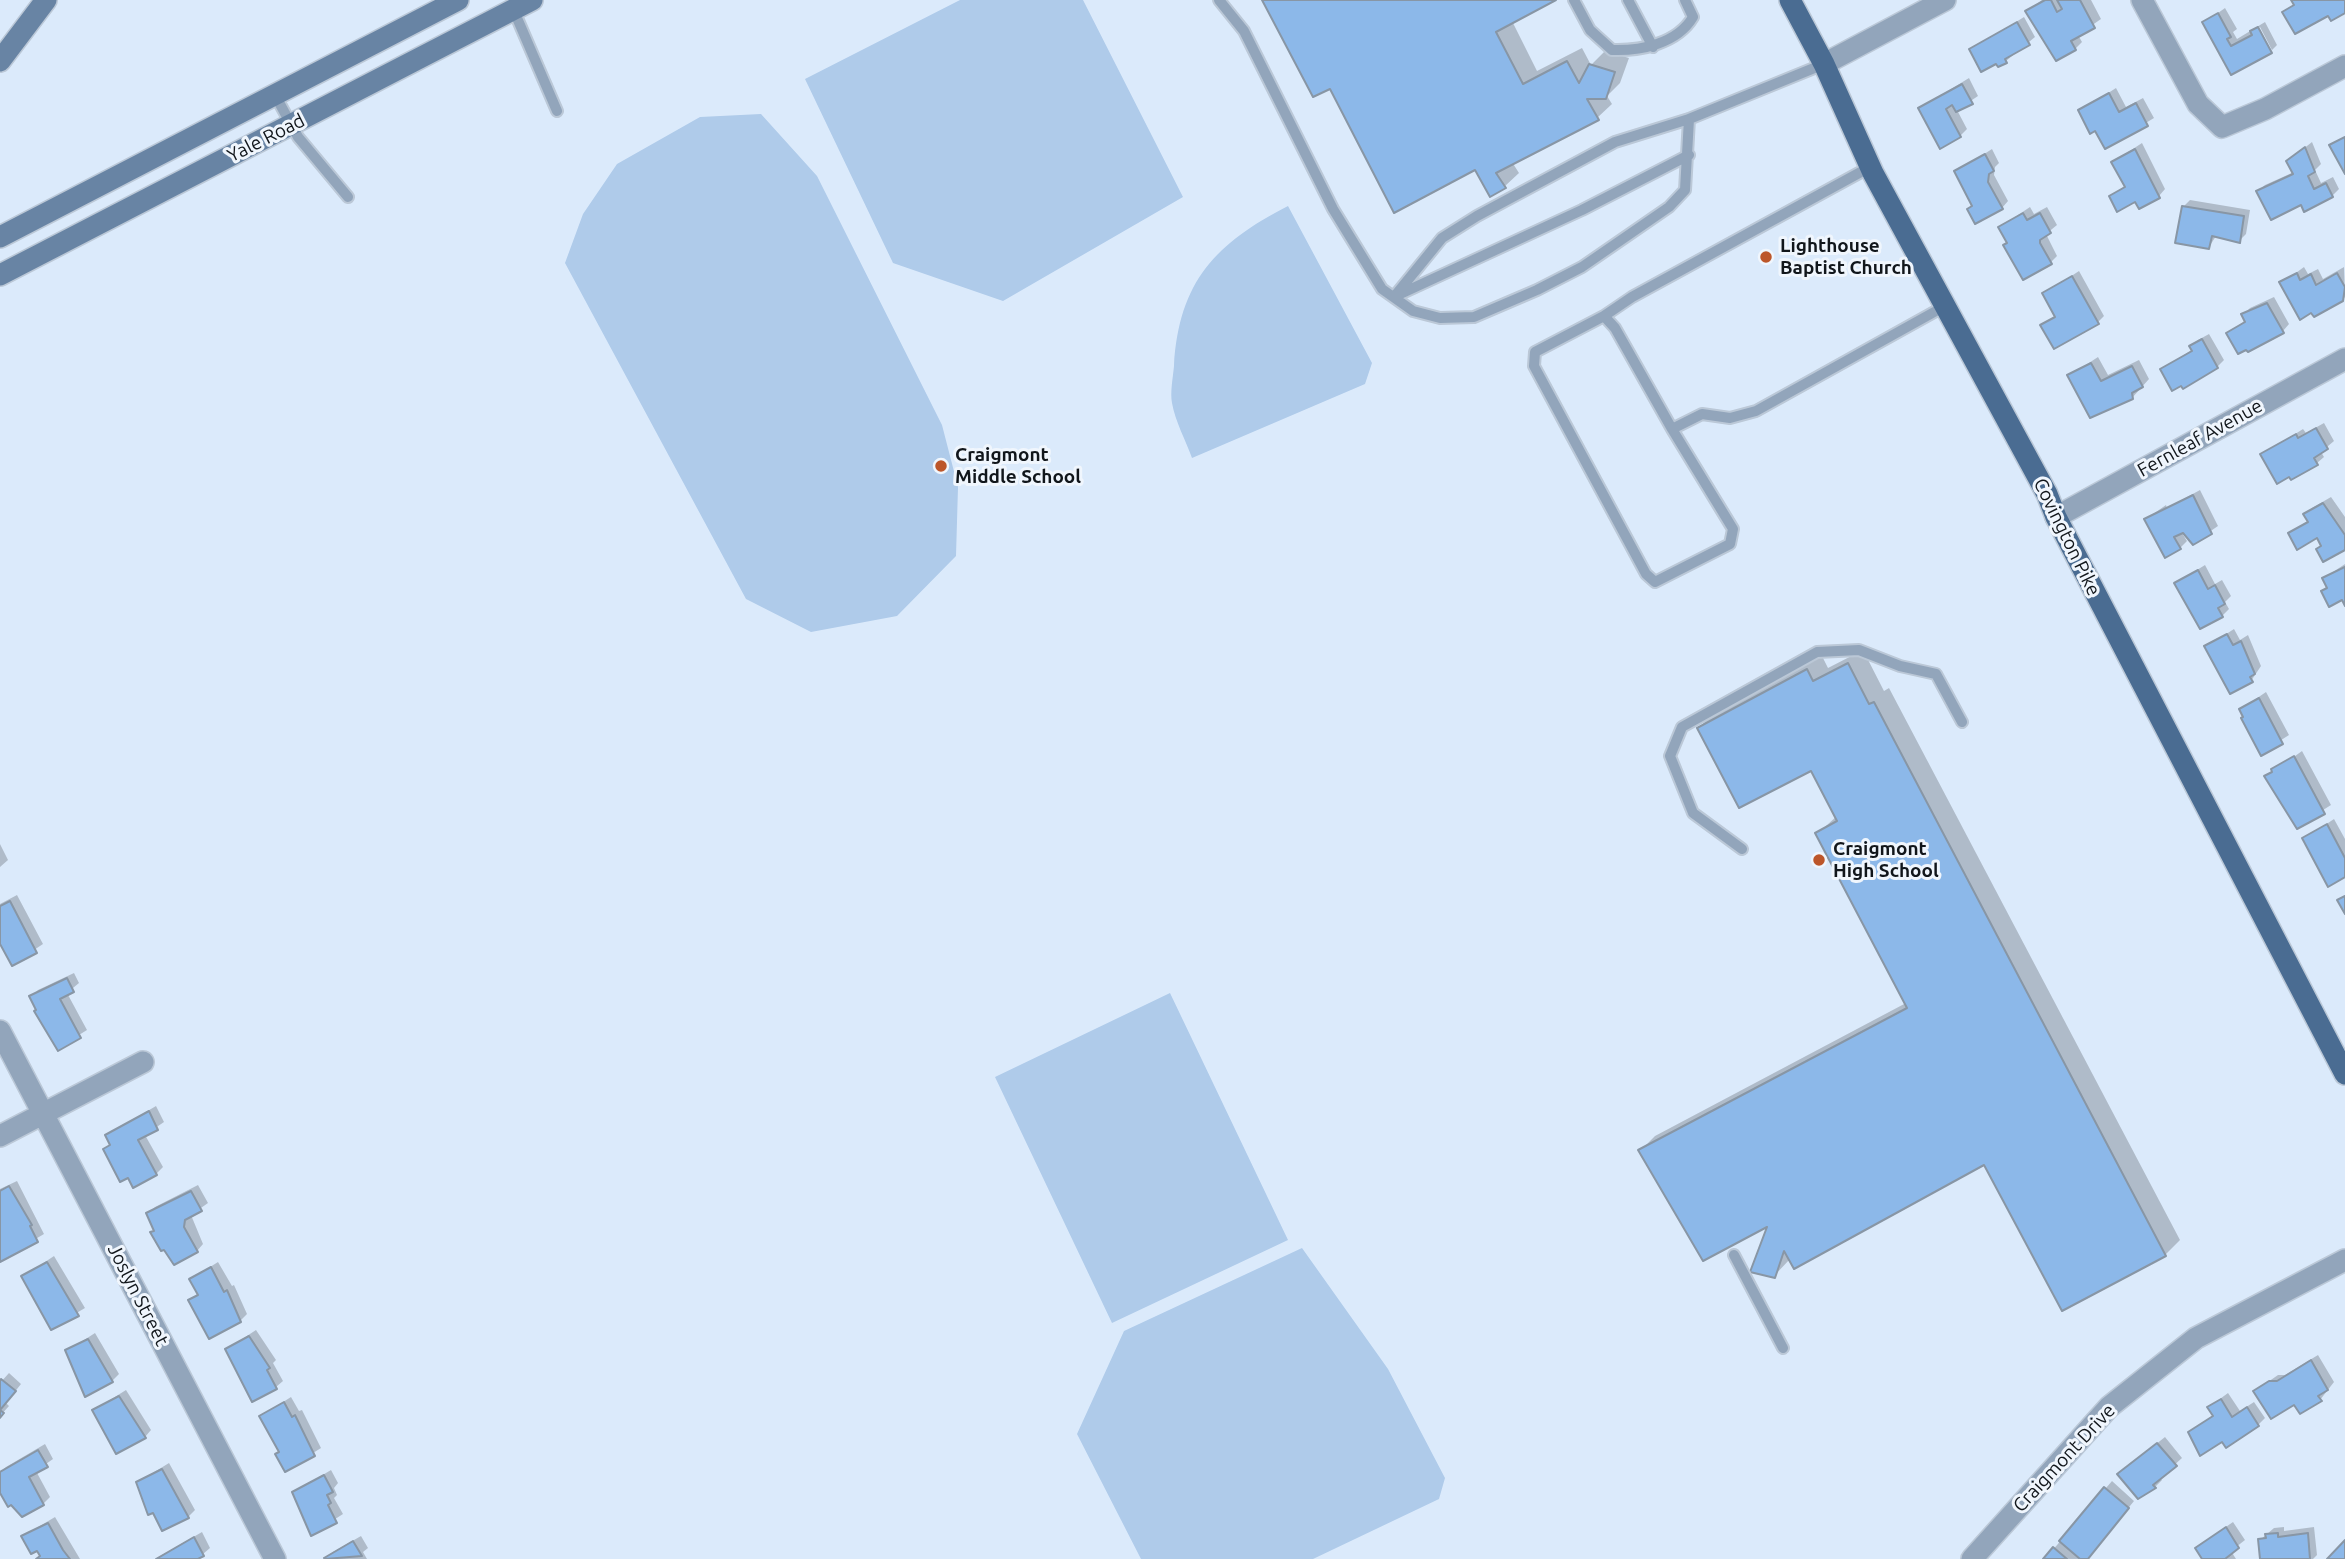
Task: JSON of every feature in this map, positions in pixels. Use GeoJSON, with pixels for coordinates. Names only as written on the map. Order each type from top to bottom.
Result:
{"type":"FeatureCollection","features":[{"type":"Feature","properties":{"kind":"main road"},"geometry":{"type":"LineString","coordinates":[[0,61],[46,0]]}},
{"type":"Feature","properties":{"kind":"main road","name":"Yale Road"},"geometry":{"type":"LineString","coordinates":[[0,237],[458,0]]}},
{"type":"Feature","properties":{"kind":"main road","name":"Covington Pike"},"geometry":{"type":"LineString","coordinates":[[1790,0],[1824,64],[1870,167],[2047,494],[2056,517],[2345,1074]]}},
{"type":"Feature","properties":{"kind":"main road","name":"Yale Road"},"geometry":{"type":"LineString","coordinates":[[0,275],[523,6]]}},
{"type":"Feature","properties":{"kind":"street"},"geometry":{"type":"LineString","coordinates":[[1824,64],[1945,0]]}},
{"type":"Feature","properties":{"kind":"street"},"geometry":{"type":"LineString","coordinates":[[2142,0],[2198,104],[2222,127],[2265,109],[2345,66]]}},
{"type":"Feature","properties":{"kind":"street","name":"Fernleaf Avenue"},"geometry":{"type":"LineString","coordinates":[[2056,517],[2343,367]]}},
{"type":"Feature","properties":{"kind":"street","name":"Joslyn Street"},"geometry":{"type":"LineString","coordinates":[[0,1031],[275,1559]]}},
{"type":"Feature","properties":{"kind":"street"},"geometry":{"type":"LineString","coordinates":[[0,1136],[143,1062]]}},
{"type":"Feature","properties":{"kind":"street","name":"Craigmont Drive"},"geometry":{"type":"LineString","coordinates":[[1972,1559],[2109,1407],[2196,1338],[2345,1260]]}},
{"type":"Feature","properties":{"kind":"lane"},"geometry":{"type":"LineString","coordinates":[[1219,0],[1244,31],[1359,256],[1382,289],[1413,311],[1440,318],[1474,317],[1537,290],[1582,267],[1669,207],[1685,190],[1689,119]]}},
{"type":"Feature","properties":{"kind":"lane"},"geometry":{"type":"LineString","coordinates":[[1574,0],[1590,30],[1612,50],[1639,51],[1653,47],[1688,26],[1692,17],[1685,0]]}},
{"type":"Feature","properties":{"kind":"lane"},"geometry":{"type":"LineString","coordinates":[[1628,0],[1653,47]]}},
{"type":"Feature","properties":{"kind":"lane"},"geometry":{"type":"LineString","coordinates":[[523,6],[557,111]]}},
{"type":"Feature","properties":{"kind":"lane"},"geometry":{"type":"LineString","coordinates":[[1394,297],[1442,238],[1477,216],[1615,142],[1689,119],[1824,64]]}},
{"type":"Feature","properties":{"kind":"lane"},"geometry":{"type":"LineString","coordinates":[[275,95],[290,126],[348,197]]}},
{"type":"Feature","properties":{"kind":"lane"},"geometry":{"type":"LineString","coordinates":[[1394,297],[1582,210],[1689,155]]}},
{"type":"Feature","properties":{"kind":"lane"},"geometry":{"type":"LineString","coordinates":[[1604,316],[1615,328],[1733,529],[1730,544],[1655,582],[1646,574],[1534,366],[1535,352],[1870,167]]}},
{"type":"Feature","properties":{"kind":"lane"},"geometry":{"type":"LineString","coordinates":[[1672,429],[1702,414],[1730,418],[1756,411],[1945,306]]}},
{"type":"Feature","properties":{"kind":"lane"},"geometry":{"type":"LineString","coordinates":[[1742,849],[1693,813],[1670,756],[1682,727],[1817,652],[1859,650],[1900,666],[1936,674],[1962,722]]}},
{"type":"Feature","properties":{"kind":"lane"},"geometry":{"type":"LineString","coordinates":[[1734,1255],[1783,1348]]}},
{"type":"Feature","properties":{"kind":"shaded area"},"geometry":{"type":"Polygon","coordinates":[[[960,0],[1083,0],[1183,197],[1003,301],[893,263],[805,79],[960,0]]]}},
{"type":"Feature","properties":{"kind":"shaded area"},"geometry":{"type":"Polygon","coordinates":[[[761,114],[817,176],[942,425],[958,487],[956,556],[897,616],[811,632],[746,599],[565,263],[583,214],[617,164],[700,117],[761,114]]]}},
{"type":"Feature","properties":{"kind":"shaded area"},"geometry":{"type":"Polygon","coordinates":[[[1288,206],[1372,363],[1365,384],[1192,458],[1171,399],[1177,336],[1184,310],[1193,288],[1222,250],[1263,220],[1288,206]]]}},
{"type":"Feature","properties":{"kind":"shaded area"},"geometry":{"type":"Polygon","coordinates":[[[1170,993],[1288,1240],[1112,1323],[995,1077],[1170,993]]]}},
{"type":"Feature","properties":{"kind":"shaded area"},"geometry":{"type":"Polygon","coordinates":[[[1302,1248],[1388,1369],[1445,1478],[1439,1499],[1313,1559],[1141,1559],[1077,1434],[1124,1331],[1302,1248]]]}},
{"type":"Feature","properties":{"kind":"building"},"geometry":{"type":"Polygon","coordinates":[[[1262,0],[1556,0],[1496,32],[1523,84],[1567,61],[1579,83],[1589,64],[1615,72],[1606,99],[1587,99],[1599,120],[1496,173],[1506,188],[1490,197],[1475,170],[1394,213],[1330,89],[1313,97],[1262,0]]]}},
{"type":"Feature","properties":{"kind":"building"},"geometry":{"type":"Polygon","coordinates":[[[2045,0],[2051,0],[2057,12],[2062,9],[2057,0],[2080,0],[2095,28],[2071,41],[2076,50],[2056,61],[2025,11],[2045,0]]]}},
{"type":"Feature","properties":{"kind":"building"},"geometry":{"type":"Polygon","coordinates":[[[2291,0],[2345,0],[2345,13],[2331,21],[2328,16],[2295,34],[2282,12],[2294,5],[2291,0]]]}},
{"type":"Feature","properties":{"kind":"building"},"geometry":{"type":"Polygon","coordinates":[[[2218,13],[2231,37],[2227,39],[2231,46],[2252,35],[2250,31],[2258,27],[2272,53],[2231,75],[2202,22],[2218,13]]]}},
{"type":"Feature","properties":{"kind":"building"},"geometry":{"type":"Polygon","coordinates":[[[2017,22],[2030,45],[2005,59],[2007,63],[1998,67],[1996,64],[1981,72],[1969,49],[2017,22]]]}},
{"type":"Feature","properties":{"kind":"building"},"geometry":{"type":"Polygon","coordinates":[[[1962,84],[1973,104],[1956,112],[1952,105],[1946,109],[1961,137],[1940,149],[1918,108],[1962,84]]]}},
{"type":"Feature","properties":{"kind":"building"},"geometry":{"type":"Polygon","coordinates":[[[2109,93],[2119,112],[2136,103],[2148,126],[2105,149],[2095,131],[2090,134],[2078,110],[2109,93]]]}},
{"type":"Feature","properties":{"kind":"building"},"geometry":{"type":"Polygon","coordinates":[[[2345,137],[2345,174],[2329,145],[2345,137]]]}},
{"type":"Feature","properties":{"kind":"building"},"geometry":{"type":"Polygon","coordinates":[[[2305,147],[2315,172],[2308,176],[2314,189],[2326,183],[2333,197],[2304,212],[2301,205],[2271,220],[2256,191],[2293,174],[2286,161],[2305,147]]]}},
{"type":"Feature","properties":{"kind":"building"},"geometry":{"type":"Polygon","coordinates":[[[2135,149],[2160,198],[2139,209],[2135,202],[2117,212],[2109,196],[2125,187],[2111,162],[2135,149]]]}},
{"type":"Feature","properties":{"kind":"building"},"geometry":{"type":"Polygon","coordinates":[[[1985,154],[1994,171],[1989,174],[1988,182],[2003,209],[1975,224],[1967,209],[1972,206],[1954,171],[1985,154]]]}},
{"type":"Feature","properties":{"kind":"building"},"geometry":{"type":"Polygon","coordinates":[[[2182,206],[2244,216],[2240,243],[2212,236],[2209,249],[2175,243],[2182,206]]]}},
{"type":"Feature","properties":{"kind":"building"},"geometry":{"type":"Polygon","coordinates":[[[2023,213],[2027,220],[2040,213],[2051,233],[2040,240],[2040,243],[2052,264],[2023,280],[2003,245],[2007,243],[1998,227],[2023,213]]]}},
{"type":"Feature","properties":{"kind":"building"},"geometry":{"type":"Polygon","coordinates":[[[2297,273],[2300,280],[2311,274],[2316,285],[2337,273],[2345,287],[2343,301],[2314,317],[2311,313],[2300,320],[2279,282],[2297,273]]]}},
{"type":"Feature","properties":{"kind":"building"},"geometry":{"type":"Polygon","coordinates":[[[2072,276],[2099,324],[2054,349],[2040,325],[2055,317],[2042,293],[2072,276]]]}},
{"type":"Feature","properties":{"kind":"building"},"geometry":{"type":"Polygon","coordinates":[[[2267,303],[2284,333],[2248,352],[2246,350],[2238,354],[2226,333],[2245,322],[2241,314],[2267,303]]]}},
{"type":"Feature","properties":{"kind":"building"},"geometry":{"type":"Polygon","coordinates":[[[2202,339],[2218,368],[2183,389],[2181,386],[2172,391],[2160,369],[2192,351],[2189,346],[2202,339]]]}},
{"type":"Feature","properties":{"kind":"building"},"geometry":{"type":"Polygon","coordinates":[[[2091,363],[2101,381],[2132,366],[2143,387],[2132,393],[2133,399],[2090,418],[2067,375],[2091,363]]]}},
{"type":"Feature","properties":{"kind":"building"},"geometry":{"type":"Polygon","coordinates":[[[2316,428],[2328,449],[2314,458],[2318,465],[2291,480],[2289,477],[2277,484],[2260,454],[2296,434],[2298,438],[2316,428]]]}},
{"type":"Feature","properties":{"kind":"building"},"geometry":{"type":"Polygon","coordinates":[[[2193,495],[2212,534],[2193,545],[2183,533],[2174,537],[2181,549],[2165,558],[2144,519],[2193,495]]]}},
{"type":"Feature","properties":{"kind":"building"},"geometry":{"type":"Polygon","coordinates":[[[2323,503],[2345,535],[2345,550],[2323,562],[2316,549],[2321,546],[2317,538],[2297,550],[2288,533],[2308,522],[2303,514],[2323,503]]]}},
{"type":"Feature","properties":{"kind":"building"},"geometry":{"type":"Polygon","coordinates":[[[2345,567],[2345,606],[2342,600],[2329,607],[2321,591],[2327,588],[2322,578],[2345,567]]]}},
{"type":"Feature","properties":{"kind":"building"},"geometry":{"type":"Polygon","coordinates":[[[2198,570],[2208,589],[2215,585],[2225,604],[2218,608],[2223,617],[2200,629],[2174,583],[2198,570]]]}},
{"type":"Feature","properties":{"kind":"building"},"geometry":{"type":"Polygon","coordinates":[[[2227,634],[2233,645],[2241,641],[2255,674],[2250,677],[2253,682],[2230,694],[2204,646],[2227,634]]]}},
{"type":"Feature","properties":{"kind":"building"},"geometry":{"type":"Polygon","coordinates":[[[1848,663],[1869,704],[1874,702],[2166,1256],[2062,1311],[1984,1165],[1794,1269],[1784,1251],[1775,1278],[1750,1272],[1767,1227],[1703,1261],[1638,1150],[1907,1008],[1815,833],[1837,821],[1811,771],[1739,808],[1697,728],[1807,669],[1813,681],[1848,663]]]}},
{"type":"Feature","properties":{"kind":"building"},"geometry":{"type":"Polygon","coordinates":[[[2259,698],[2283,744],[2261,756],[2239,709],[2259,698]]]}},
{"type":"Feature","properties":{"kind":"building"},"geometry":{"type":"Polygon","coordinates":[[[2294,756],[2325,814],[2297,829],[2264,776],[2294,756]]]}},
{"type":"Feature","properties":{"kind":"building"},"geometry":{"type":"Polygon","coordinates":[[[2327,824],[2345,858],[2345,877],[2328,887],[2302,838],[2327,824]]]}},
{"type":"Feature","properties":{"kind":"building"},"geometry":{"type":"Polygon","coordinates":[[[2345,896],[2345,914],[2337,900],[2345,896]]]}},
{"type":"Feature","properties":{"kind":"building"},"geometry":{"type":"Polygon","coordinates":[[[10,901],[37,953],[12,966],[0,944],[0,906],[10,901]]]}},
{"type":"Feature","properties":{"kind":"building"},"geometry":{"type":"Polygon","coordinates":[[[67,978],[74,992],[60,999],[81,1038],[58,1051],[34,1011],[36,1010],[29,996],[67,978]]]}},
{"type":"Feature","properties":{"kind":"building"},"geometry":{"type":"Polygon","coordinates":[[[149,1111],[158,1130],[138,1140],[157,1175],[133,1188],[128,1178],[120,1182],[103,1149],[110,1145],[105,1135],[149,1111]]]}},
{"type":"Feature","properties":{"kind":"building"},"geometry":{"type":"Polygon","coordinates":[[[9,1186],[32,1225],[30,1226],[38,1242],[0,1262],[0,1191],[9,1186]]]}},
{"type":"Feature","properties":{"kind":"building"},"geometry":{"type":"Polygon","coordinates":[[[191,1191],[202,1211],[185,1220],[184,1227],[198,1252],[174,1265],[164,1250],[161,1251],[150,1232],[154,1231],[146,1213],[191,1191]]]}},
{"type":"Feature","properties":{"kind":"building"},"geometry":{"type":"Polygon","coordinates":[[[47,1262],[79,1316],[51,1330],[21,1276],[47,1262]]]}},
{"type":"Feature","properties":{"kind":"building"},"geometry":{"type":"Polygon","coordinates":[[[211,1267],[224,1292],[227,1290],[241,1322],[209,1339],[188,1300],[198,1295],[189,1279],[211,1267]]]}},
{"type":"Feature","properties":{"kind":"building"},"geometry":{"type":"Polygon","coordinates":[[[249,1336],[270,1368],[267,1370],[277,1389],[252,1402],[225,1349],[249,1336]]]}},
{"type":"Feature","properties":{"kind":"building"},"geometry":{"type":"Polygon","coordinates":[[[88,1339],[113,1382],[85,1397],[65,1350],[88,1339]]]}},
{"type":"Feature","properties":{"kind":"building"},"geometry":{"type":"Polygon","coordinates":[[[2311,1360],[2328,1390],[2318,1396],[2322,1401],[2300,1414],[2294,1405],[2271,1419],[2253,1391],[2269,1381],[2277,1381],[2311,1360]]]}},
{"type":"Feature","properties":{"kind":"building"},"geometry":{"type":"Polygon","coordinates":[[[1,1379],[16,1391],[0,1410],[0,1381],[1,1379]]]}},
{"type":"Feature","properties":{"kind":"building"},"geometry":{"type":"Polygon","coordinates":[[[119,1396],[146,1438],[116,1454],[92,1410],[119,1396]]]}},
{"type":"Feature","properties":{"kind":"building"},"geometry":{"type":"Polygon","coordinates":[[[2221,1399],[2232,1417],[2247,1407],[2259,1426],[2226,1448],[2222,1442],[2200,1456],[2188,1432],[2213,1416],[2207,1407],[2221,1399]]]}},
{"type":"Feature","properties":{"kind":"building"},"geometry":{"type":"Polygon","coordinates":[[[284,1402],[292,1417],[295,1415],[315,1456],[285,1472],[275,1454],[279,1452],[259,1416],[284,1402]]]}},
{"type":"Feature","properties":{"kind":"building"},"geometry":{"type":"Polygon","coordinates":[[[2157,1443],[2177,1466],[2153,1485],[2156,1488],[2138,1499],[2117,1474],[2157,1443]]]}},
{"type":"Feature","properties":{"kind":"building"},"geometry":{"type":"Polygon","coordinates":[[[38,1450],[48,1467],[29,1477],[44,1505],[22,1517],[11,1505],[8,1507],[0,1493],[0,1472],[38,1450]]]}},
{"type":"Feature","properties":{"kind":"building"},"geometry":{"type":"Polygon","coordinates":[[[162,1469],[189,1518],[162,1531],[153,1513],[148,1515],[136,1482],[162,1469]]]}},
{"type":"Feature","properties":{"kind":"building"},"geometry":{"type":"Polygon","coordinates":[[[324,1475],[333,1492],[327,1495],[331,1503],[328,1505],[337,1523],[311,1536],[292,1492],[324,1475]]]}},
{"type":"Feature","properties":{"kind":"building"},"geometry":{"type":"Polygon","coordinates":[[[2104,1487],[2129,1508],[2088,1559],[2080,1559],[2059,1541],[2104,1487]]]}},
{"type":"Feature","properties":{"kind":"building"},"geometry":{"type":"Polygon","coordinates":[[[48,1523],[70,1559],[36,1559],[40,1556],[37,1551],[31,1554],[21,1536],[48,1523]]]}},
{"type":"Feature","properties":{"kind":"building"},"geometry":{"type":"Polygon","coordinates":[[[2226,1527],[2239,1548],[2225,1559],[2202,1559],[2195,1548],[2226,1527]]]}},
{"type":"Feature","properties":{"kind":"building"},"geometry":{"type":"Polygon","coordinates":[[[2278,1533],[2278,1537],[2308,1533],[2310,1559],[2260,1559],[2258,1539],[2266,1538],[2265,1534],[2278,1533]]]}},
{"type":"Feature","properties":{"kind":"building"},"geometry":{"type":"Polygon","coordinates":[[[194,1537],[204,1556],[198,1559],[156,1559],[194,1537]]]}},
{"type":"Feature","properties":{"kind":"building"},"geometry":{"type":"Polygon","coordinates":[[[2345,1540],[2345,1559],[2327,1559],[2345,1540]]]}},
{"type":"Feature","properties":{"kind":"building"},"geometry":{"type":"Polygon","coordinates":[[[353,1541],[362,1556],[324,1558],[353,1541]]]}},
{"type":"Feature","properties":{"kind":"building"},"geometry":{"type":"Polygon","coordinates":[[[2053,1547],[2067,1559],[2043,1559],[2053,1547]]]}},
{"type":"Feature","properties":{"kind":"place","name":"Lighthouse Baptist Church"},"geometry":{"type":"Point","coordinates":[1766,257]}},
{"type":"Feature","properties":{"kind":"place","name":"Craigmont Middle School"},"geometry":{"type":"Point","coordinates":[941,466]}},
{"type":"Feature","properties":{"kind":"place","name":"Craigmont High School"},"geometry":{"type":"Point","coordinates":[1819,860]}}]}
